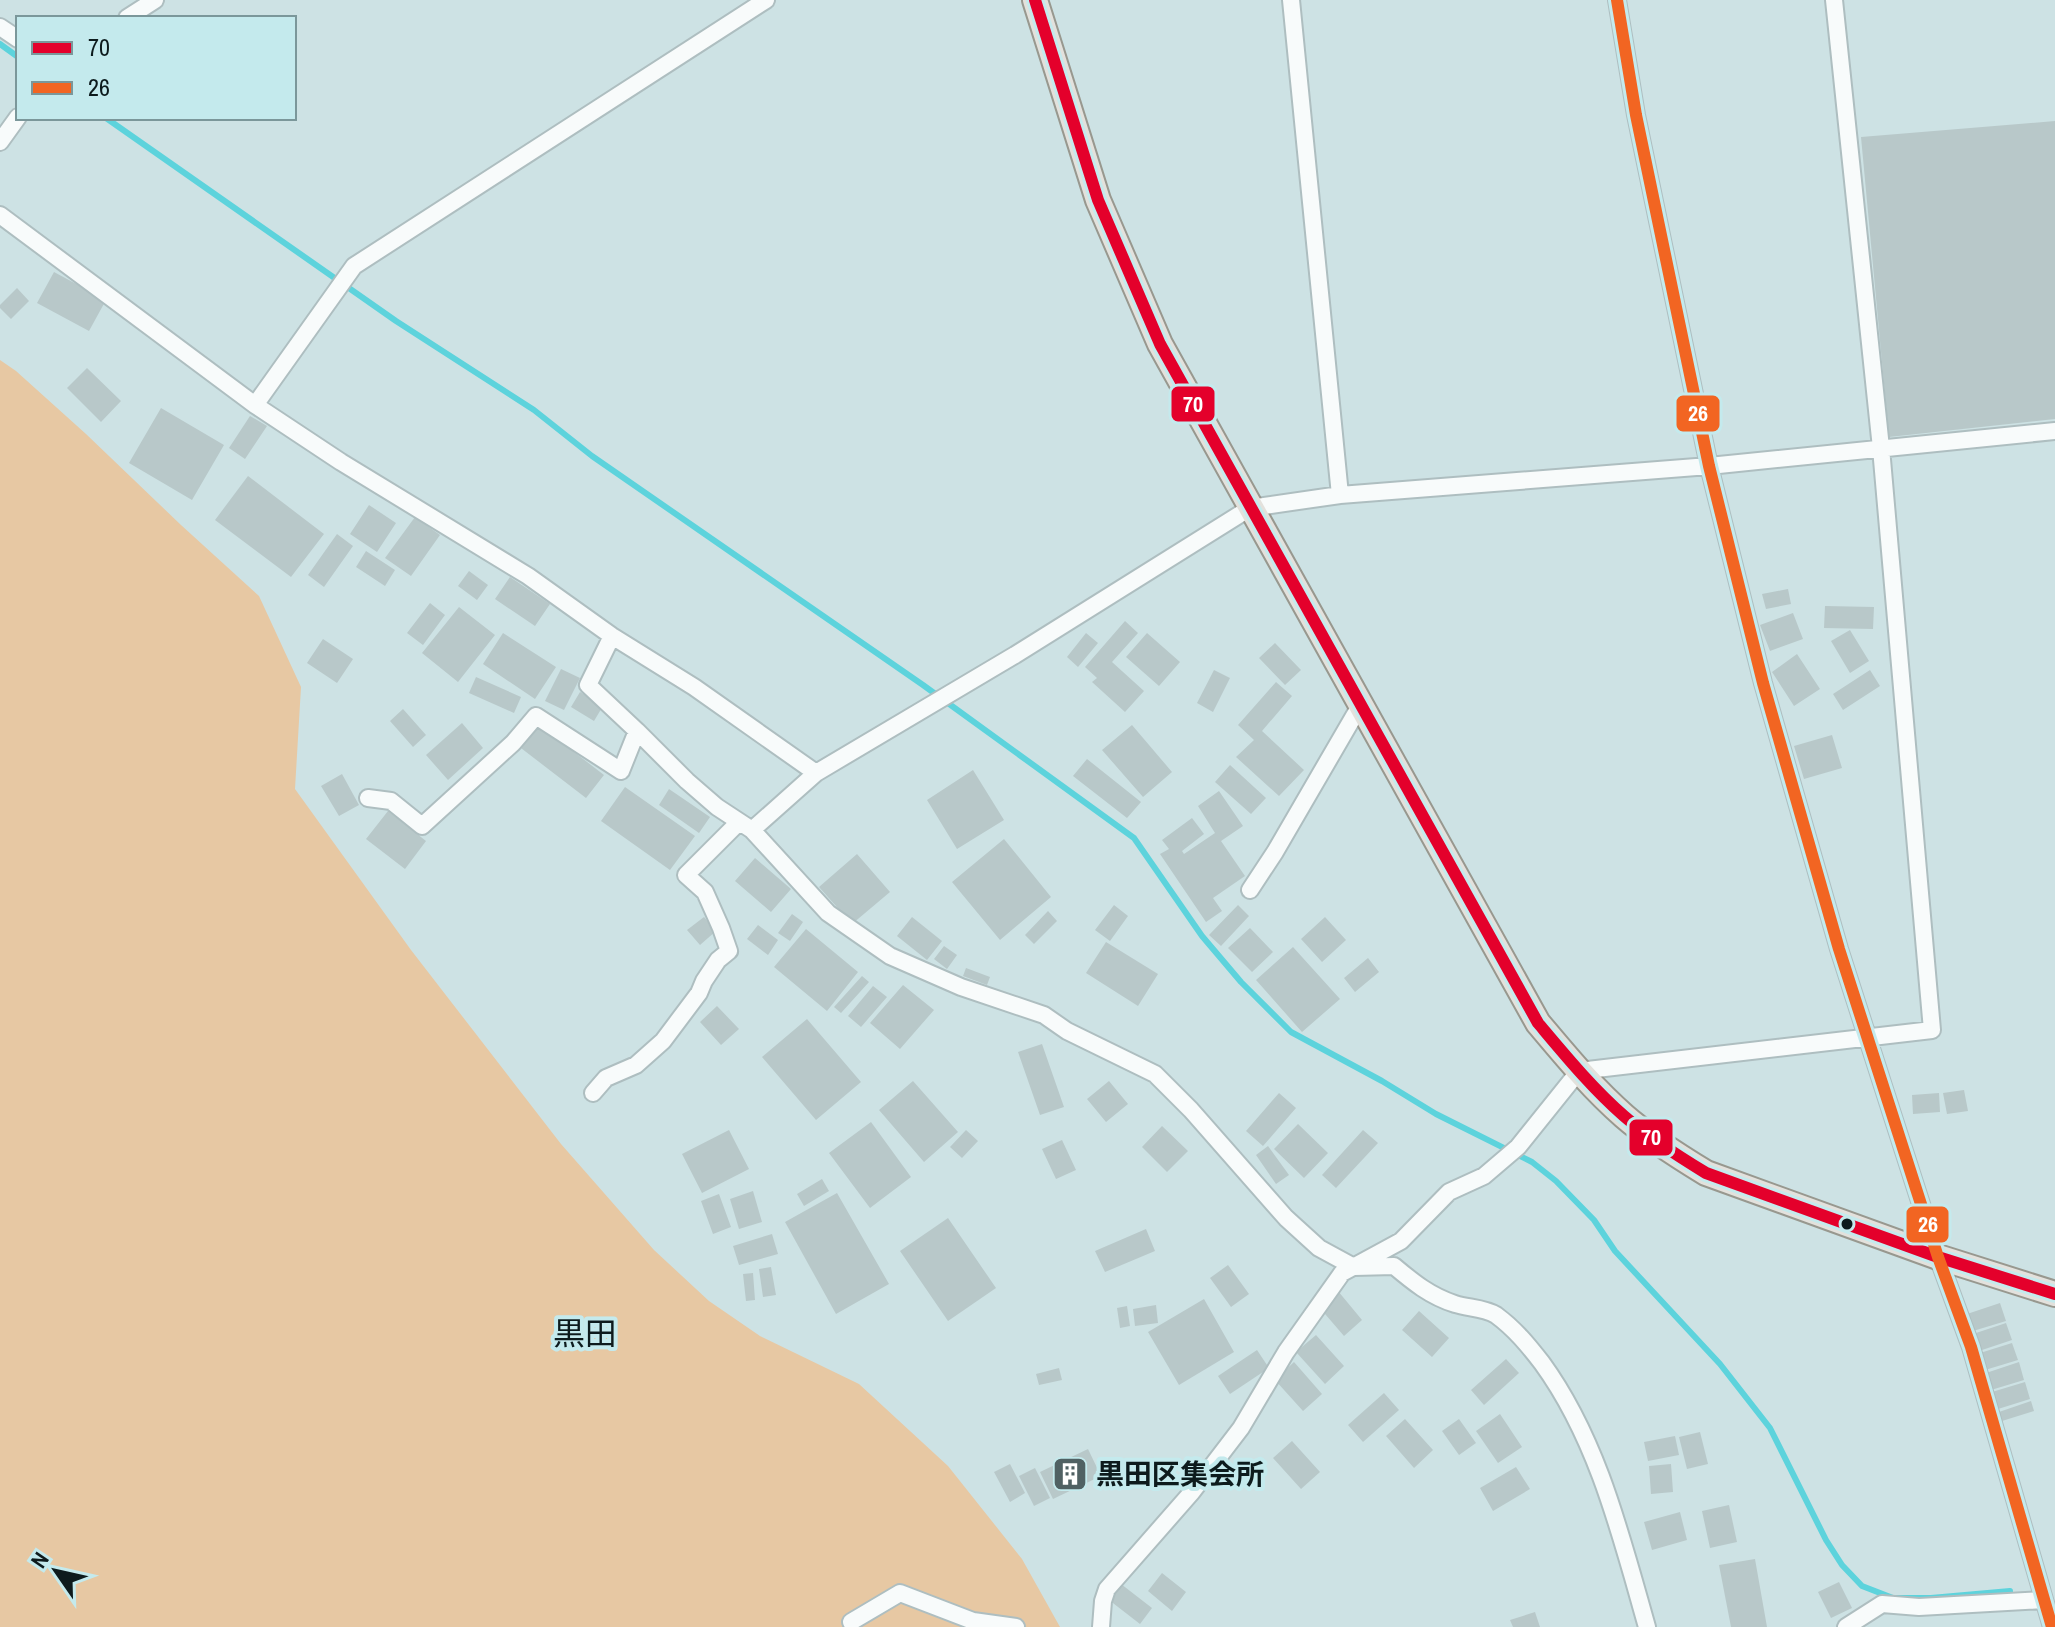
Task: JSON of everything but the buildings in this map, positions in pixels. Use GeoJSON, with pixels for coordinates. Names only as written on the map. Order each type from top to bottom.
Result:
{"type":"FeatureCollection","features":[{"type":"Feature","properties":{"kind":"main road"},"geometry":{"type":"LineString","coordinates":[[1035,0],[1098,200],[1160,344],[1538,1023],[1579,1071],[1625,1116],[1706,1173],[1938,1257],[2055,1294]]}},
{"type":"Feature","properties":{"kind":"street"},"geometry":{"type":"LineString","coordinates":[[130,16],[155,0]]}},
{"type":"Feature","properties":{"kind":"street"},"geometry":{"type":"LineString","coordinates":[[255,405],[354,266],[766,0]]}},
{"type":"Feature","properties":{"kind":"street"},"geometry":{"type":"LineString","coordinates":[[1291,0],[1340,495]]}},
{"type":"Feature","properties":{"kind":"street"},"geometry":{"type":"LineString","coordinates":[[1617,0],[1636,115],[1709,466],[1763,683],[1839,949],[1938,1257],[1971,1347],[2052,1627]]}},
{"type":"Feature","properties":{"kind":"street"},"geometry":{"type":"LineString","coordinates":[[1101,1627],[1107,1589],[1192,1492],[1241,1428],[1342,1273],[1401,1241],[1449,1192],[1484,1176],[1505,1159],[1579,1071],[1932,1030],[1881,448],[1834,0]]}},
{"type":"Feature","properties":{"kind":"street"},"geometry":{"type":"LineString","coordinates":[[0,142],[16,120]]}},
{"type":"Feature","properties":{"kind":"street"},"geometry":{"type":"LineString","coordinates":[[0,215],[255,405],[341,462],[528,576],[816,773]]}},
{"type":"Feature","properties":{"kind":"street"},"geometry":{"type":"LineString","coordinates":[[593,1093],[606,1078],[636,1065],[663,1041],[699,993],[718,960],[729,951],[705,892],[686,875],[816,773],[932,705],[1250,508],[1340,495],[1709,466],[2055,431]]}},
{"type":"Feature","properties":{"kind":"street"},"geometry":{"type":"LineString","coordinates":[[612,636],[588,685],[687,781],[717,807],[746,826],[828,913],[890,956],[961,987],[1044,1015],[1067,1031],[1155,1074],[1191,1110],[1286,1218],[1319,1248],[1354,1267],[1394,1266],[1424,1291],[1493,1313],[1521,1335],[1556,1383],[1589,1444],[1621,1537],[1647,1627]]}},
{"type":"Feature","properties":{"kind":"street"},"geometry":{"type":"LineString","coordinates":[[1250,890],[1361,704]]}},
{"type":"Feature","properties":{"kind":"street"},"geometry":{"type":"LineString","coordinates":[[368,798],[391,801],[422,826],[513,743],[536,716],[621,771],[637,731]]}},
{"type":"Feature","properties":{"kind":"street"},"geometry":{"type":"LineString","coordinates":[[851,1622],[900,1593],[973,1621],[1016,1627]]}},
{"type":"Feature","properties":{"kind":"street"},"geometry":{"type":"LineString","coordinates":[[1846,1627],[1882,1604],[1919,1607],[2043,1600]]}},
{"type":"Feature","properties":{"kind":"shaded area"},"geometry":{"type":"Polygon","coordinates":[[[0,360],[86,434],[259,596],[301,687],[295,789],[411,950],[561,1144],[654,1250],[709,1301],[760,1336],[859,1384],[948,1466],[1022,1559],[1060,1627],[0,1627],[0,360]]]}},
{"type":"Feature","properties":{"kind":"waterway"},"geometry":{"type":"LineString","coordinates":[[0,44],[16,56]]}},
{"type":"Feature","properties":{"kind":"waterway"},"geometry":{"type":"LineString","coordinates":[[109,120],[396,321],[534,410],[592,456],[923,685],[1134,838],[1202,936],[1241,982],[1291,1032],[1436,1114],[1532,1162],[1556,1181],[1594,1220],[1615,1251],[1720,1364],[1770,1428],[1826,1540],[1842,1565],[1862,1586],[1893,1598],[2010,1591]]}},
{"type":"Feature","properties":{"kind":"transit line","name":"70"},"geometry":{"type":"LineString","coordinates":[[1035,0],[1098,200],[1160,344],[1538,1023],[1590,1083],[1624,1116],[1706,1173],[1938,1257],[2055,1294]]}},
{"type":"Feature","properties":{"kind":"transit line","name":"26"},"geometry":{"type":"LineString","coordinates":[[1617,0],[1636,115],[1709,466],[1763,683],[1839,949],[1938,1257],[1971,1347],[2052,1627]]}},
{"type":"Feature","properties":{"kind":"place","name":"黒田区集会所"},"geometry":{"type":"Point","coordinates":[1070,1474]}},
{"type":"Feature","properties":{"kind":"district","name":"黒田"},"geometry":{"type":"Point","coordinates":[585,1334]}}]}
